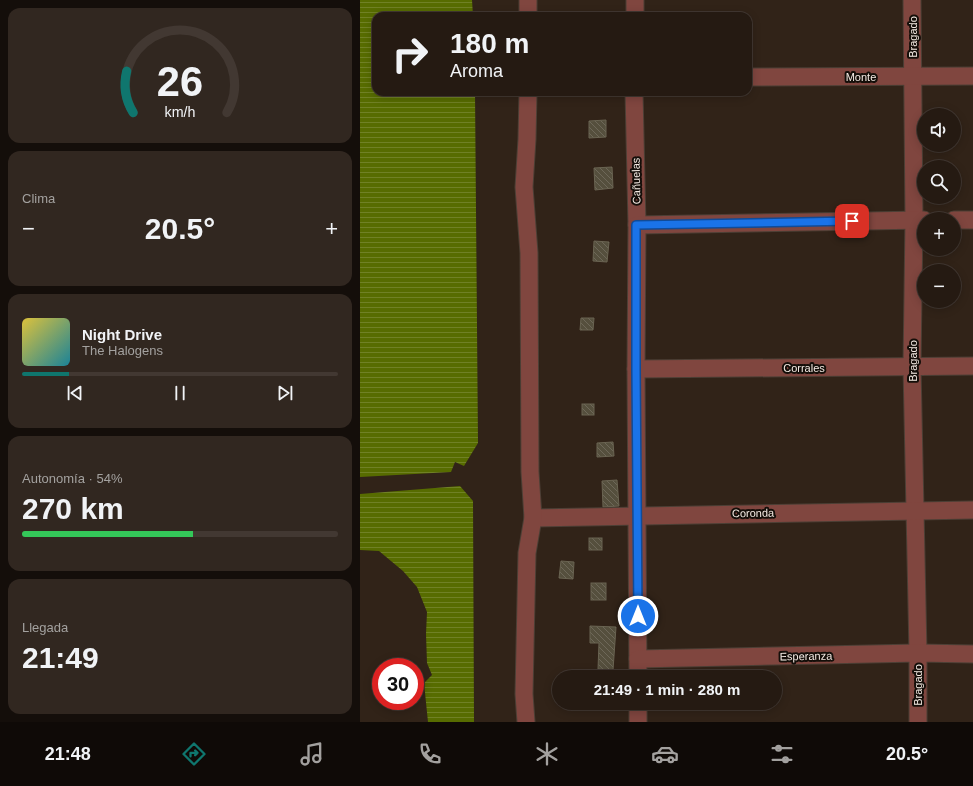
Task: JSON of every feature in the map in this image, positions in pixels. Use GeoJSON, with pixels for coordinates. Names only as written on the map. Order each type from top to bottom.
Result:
{"type":"FeatureCollection","features":[{"type":"Feature","properties":{"kind":"street"},"geometry":{"type":"LineString","coordinates":[[528,0],[528,12]]}},
{"type":"Feature","properties":{"kind":"street"},"geometry":{"type":"LineString","coordinates":[[635,0],[635,12]]}},
{"type":"Feature","properties":{"kind":"street","name":"Bragado"},"geometry":{"type":"LineString","coordinates":[[912,0],[913,77],[919,212]]}},
{"type":"Feature","properties":{"kind":"street","name":"Monte"},"geometry":{"type":"LineString","coordinates":[[752,77],[973,76]]}},
{"type":"Feature","properties":{"kind":"street"},"geometry":{"type":"LineString","coordinates":[[526,722],[524,694],[527,553],[533,518],[530,472],[529,253],[524,187],[528,139],[528,96]]}},
{"type":"Feature","properties":{"kind":"street","name":"Cañuelas"},"geometry":{"type":"LineString","coordinates":[[634,96],[638,670]]}},
{"type":"Feature","properties":{"kind":"street"},"geometry":{"type":"LineString","coordinates":[[636,225],[917,220]]}},
{"type":"Feature","properties":{"kind":"street"},"geometry":{"type":"LineString","coordinates":[[961,220],[973,220]]}},
{"type":"Feature","properties":{"kind":"street","name":"Bragado"},"geometry":{"type":"LineString","coordinates":[[917,256],[912,367],[918,722]]}},
{"type":"Feature","properties":{"kind":"street","name":"Corrales"},"geometry":{"type":"LineString","coordinates":[[636,369],[973,366]]}},
{"type":"Feature","properties":{"kind":"street","name":"Coronda"},"geometry":{"type":"LineString","coordinates":[[533,518],[973,510]]}},
{"type":"Feature","properties":{"kind":"street","name":"Esperanza"},"geometry":{"type":"LineString","coordinates":[[638,659],[918,653],[973,654]]}},
{"type":"Feature","properties":{"kind":"street"},"geometry":{"type":"LineString","coordinates":[[638,710],[638,722]]}},
{"type":"Feature","properties":{"kind":"shaded area"},"geometry":{"type":"Polygon","coordinates":[[[360,0],[472,0],[473,12],[372,12],[372,96],[475,96],[478,443],[464,466],[455,462],[451,472],[360,477],[360,0]]]}},
{"type":"Feature","properties":{"kind":"shaded area"},"geometry":{"type":"Polygon","coordinates":[[[460,486],[473,501],[474,722],[428,722],[424,683],[432,675],[427,663],[427,612],[417,587],[403,571],[379,551],[360,550],[360,494],[460,486]]]}},
{"type":"Feature","properties":{"kind":"building"},"geometry":{"type":"Polygon","coordinates":[[[606,120],[606,137],[589,138],[589,121],[606,120]]]}},
{"type":"Feature","properties":{"kind":"building"},"geometry":{"type":"Polygon","coordinates":[[[612,167],[613,188],[595,190],[594,168],[612,167]]]}},
{"type":"Feature","properties":{"kind":"building"},"geometry":{"type":"Polygon","coordinates":[[[594,241],[609,242],[607,262],[593,261],[594,241]]]}},
{"type":"Feature","properties":{"kind":"building"},"geometry":{"type":"Polygon","coordinates":[[[581,318],[594,318],[593,330],[580,330],[581,318]]]}},
{"type":"Feature","properties":{"kind":"building"},"geometry":{"type":"Polygon","coordinates":[[[582,404],[594,404],[594,415],[582,415],[582,404]]]}},
{"type":"Feature","properties":{"kind":"building"},"geometry":{"type":"Polygon","coordinates":[[[613,442],[614,456],[597,457],[597,443],[613,442]]]}},
{"type":"Feature","properties":{"kind":"building"},"geometry":{"type":"Polygon","coordinates":[[[617,480],[619,506],[603,507],[602,481],[617,480]]]}},
{"type":"Feature","properties":{"kind":"building"},"geometry":{"type":"Polygon","coordinates":[[[589,538],[602,538],[602,550],[589,550],[589,538]]]}},
{"type":"Feature","properties":{"kind":"building"},"geometry":{"type":"Polygon","coordinates":[[[561,561],[574,562],[573,579],[559,578],[561,561]]]}},
{"type":"Feature","properties":{"kind":"building"},"geometry":{"type":"Polygon","coordinates":[[[591,583],[606,583],[606,600],[591,600],[591,583]]]}},
{"type":"Feature","properties":{"kind":"building"},"geometry":{"type":"Polygon","coordinates":[[[590,626],[616,627],[613,670],[598,669],[599,643],[590,643],[590,626]]]}},
{"type":"Feature","properties":{"kind":"route"},"geometry":{"type":"LineString","coordinates":[[638,616],[636,225],[852,221]]}}]}
